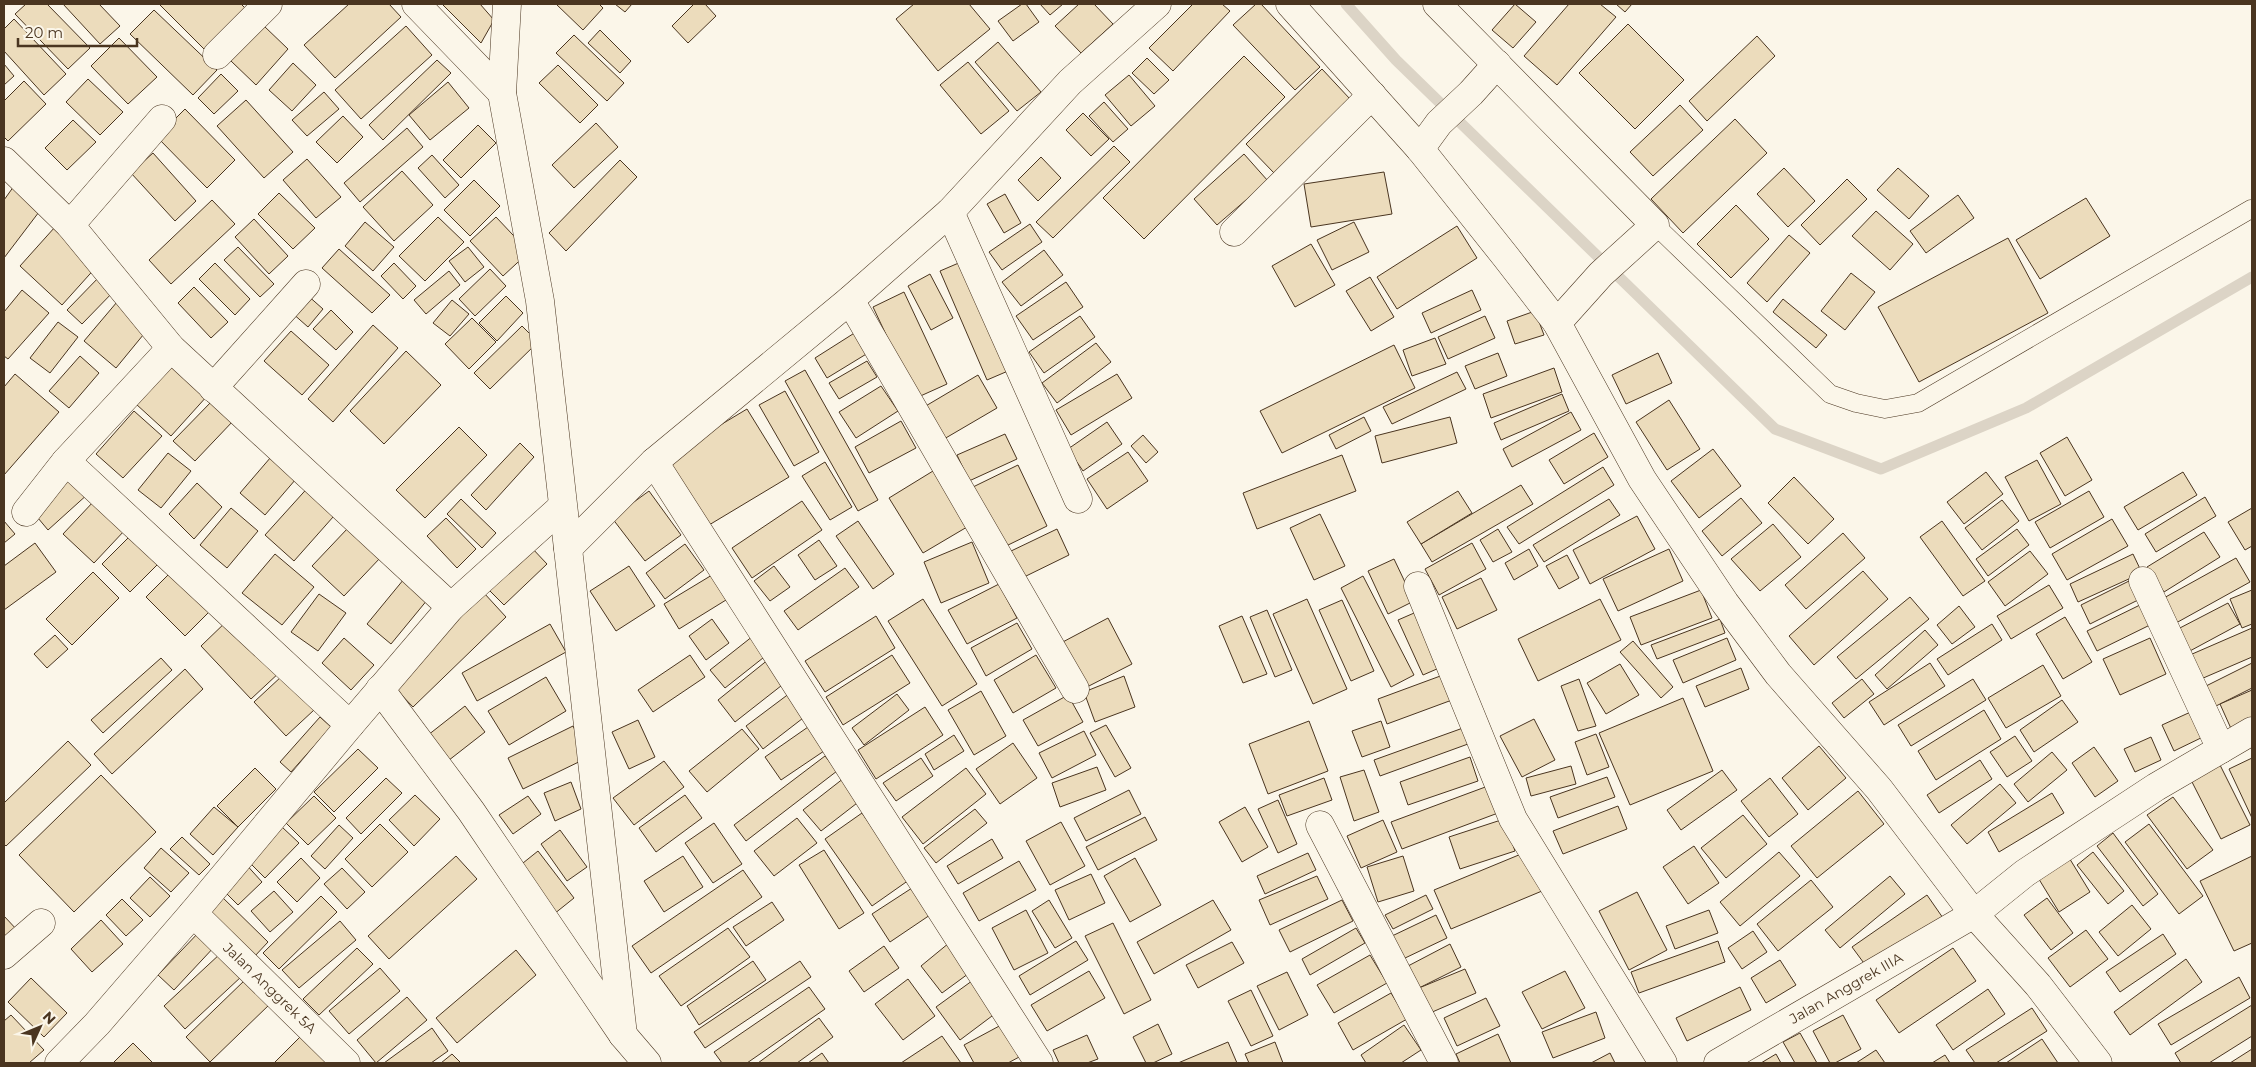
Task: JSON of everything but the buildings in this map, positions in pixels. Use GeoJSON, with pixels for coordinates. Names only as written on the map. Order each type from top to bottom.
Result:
{"type":"FeatureCollection","features":[{"type":"Feature","properties":{"kind":"street"},"geometry":{"type":"LineString","coordinates":[[217,55],[268,4]]}},
{"type":"Feature","properties":{"kind":"street"},"geometry":{"type":"LineString","coordinates":[[416,4],[502,93]]}},
{"type":"Feature","properties":{"kind":"street"},"geometry":{"type":"LineString","coordinates":[[507,4],[502,93],[540,301],[622,1034]]}},
{"type":"Feature","properties":{"kind":"street"},"geometry":{"type":"LineString","coordinates":[[568,548],[654,462],[850,300],[950,212],[1070,82],[1157,4]]}},
{"type":"Feature","properties":{"kind":"street"},"geometry":{"type":"LineString","coordinates":[[1290,4],[1420,149],[1557,323],[1642,479],[1725,602],[1778,674],[1879,789],[1974,914],[2038,985],[2098,1063]]}},
{"type":"Feature","properties":{"kind":"street"},"geometry":{"type":"LineString","coordinates":[[1437,4],[1655,225],[1601,274],[1557,323]]}},
{"type":"Feature","properties":{"kind":"street"},"geometry":{"type":"LineString","coordinates":[[1420,149],[1439,123],[1471,93],[1497,64]]}},
{"type":"Feature","properties":{"kind":"street"},"geometry":{"type":"LineString","coordinates":[[1234,232],[1372,95]]}},
{"type":"Feature","properties":{"kind":"street"},"geometry":{"type":"LineString","coordinates":[[70,225],[162,119]]}},
{"type":"Feature","properties":{"kind":"street"},"geometry":{"type":"LineString","coordinates":[[4,161],[70,225],[171,348],[451,607]]}},
{"type":"Feature","properties":{"kind":"street"},"geometry":{"type":"LineString","coordinates":[[950,212],[1078,500]]}},
{"type":"Feature","properties":{"kind":"street"},"geometry":{"type":"LineString","coordinates":[[213,388],[306,284]]}},
{"type":"Feature","properties":{"kind":"street"},"geometry":{"type":"LineString","coordinates":[[850,300],[1075,689]]}},
{"type":"Feature","properties":{"kind":"street"},"geometry":{"type":"LineString","coordinates":[[26,512],[66,461],[171,348]]}},
{"type":"Feature","properties":{"kind":"street"},"geometry":{"type":"LineString","coordinates":[[66,461],[350,725]]}},
{"type":"Feature","properties":{"kind":"street"},"geometry":{"type":"LineString","coordinates":[[654,462],[1039,1063]]}},
{"type":"Feature","properties":{"kind":"street"},"geometry":{"type":"LineString","coordinates":[[59,1063],[97,1024],[193,913],[451,607],[562,507]]}},
{"type":"Feature","properties":{"kind":"street"},"geometry":{"type":"LineString","coordinates":[[2143,581],[2220,749]]}},
{"type":"Feature","properties":{"kind":"street"},"geometry":{"type":"LineString","coordinates":[[1418,586],[1513,819],[1663,1063]]}},
{"type":"Feature","properties":{"kind":"street"},"geometry":{"type":"LineString","coordinates":[[380,689],[471,811],[622,1034],[647,1063]]}},
{"type":"Feature","properties":{"kind":"street","name":"Jalan Anggrek IIIA"},"geometry":{"type":"LineString","coordinates":[[1718,1063],[1974,914],[2025,873],[2156,787],[2252,731]]}},
{"type":"Feature","properties":{"kind":"street"},"geometry":{"type":"LineString","coordinates":[[1320,825],[1444,1063]]}},
{"type":"Feature","properties":{"kind":"street","name":"Jalan Anggrek 5A"},"geometry":{"type":"LineString","coordinates":[[193,913],[346,1063]]}},
{"type":"Feature","properties":{"kind":"street"},"geometry":{"type":"LineString","coordinates":[[4,955],[41,923]]}},
{"type":"Feature","properties":{"kind":"lane"},"geometry":{"type":"LineString","coordinates":[[1655,225],[1830,394],[1856,403],[1885,409],[1918,404],[2251,209]]}},
{"type":"Feature","properties":{"kind":"waterway"},"geometry":{"type":"LineString","coordinates":[[1346,4],[1396,60],[1775,429],[1881,469],[2026,408],[2252,277]]}}]}
